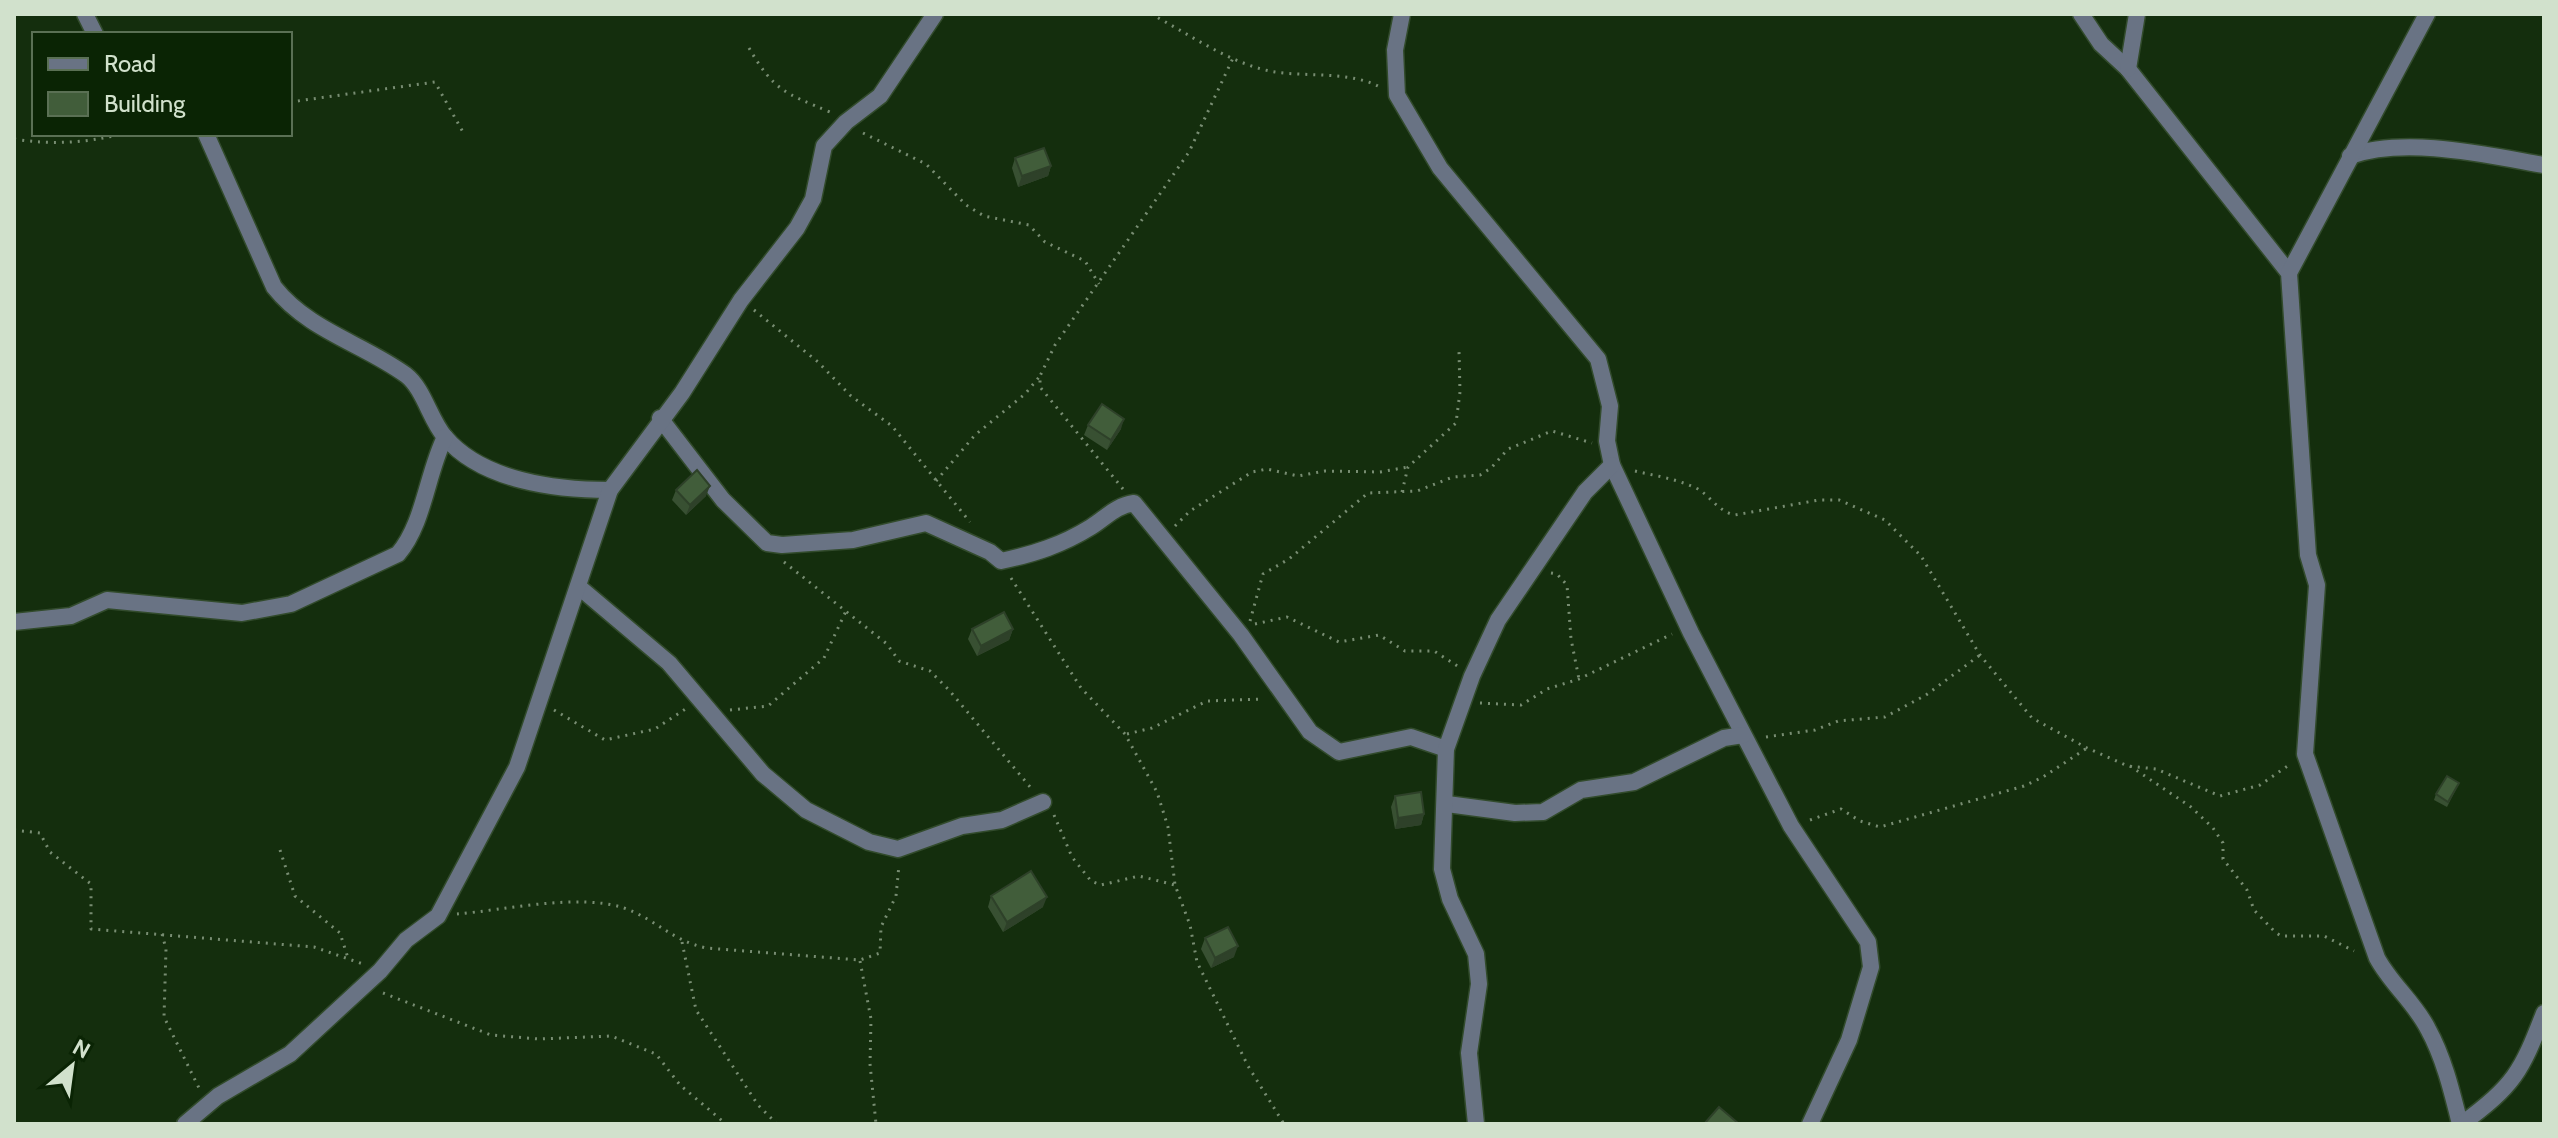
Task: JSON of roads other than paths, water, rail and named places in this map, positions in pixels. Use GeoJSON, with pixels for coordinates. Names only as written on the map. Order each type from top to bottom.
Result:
{"type":"FeatureCollection","features":[{"type":"Feature","properties":{"kind":"street"},"geometry":{"type":"LineString","coordinates":[[85,14],[94,32]]}},
{"type":"Feature","properties":{"kind":"street"},"geometry":{"type":"LineString","coordinates":[[185,1124],[218,1096],[290,1054],[380,971],[406,940],[438,916],[517,767],[610,490],[660,418],[682,393],[741,300],[797,228],[813,199],[824,146],[846,122],[880,96],[935,14]]}},
{"type":"Feature","properties":{"kind":"street"},"geometry":{"type":"LineString","coordinates":[[1402,14],[1395,50],[1397,95],[1440,168],[1598,359],[1610,406],[1607,441],[1612,465],[1691,633],[1791,826],[1868,942],[1871,967],[1849,1040],[1810,1124]]}},
{"type":"Feature","properties":{"kind":"street"},"geometry":{"type":"LineString","coordinates":[[2081,14],[2101,44],[2128,69],[2289,273]]}},
{"type":"Feature","properties":{"kind":"street"},"geometry":{"type":"LineString","coordinates":[[2128,69],[2137,14]]}},
{"type":"Feature","properties":{"kind":"street"},"geometry":{"type":"LineString","coordinates":[[2427,14],[2289,273],[2308,555],[2317,585],[2305,754],[2377,958],[2387,977],[2428,1027],[2449,1080],[2461,1124],[2498,1097],[2524,1066],[2544,1013]]}},
{"type":"Feature","properties":{"kind":"street"},"geometry":{"type":"LineString","coordinates":[[207,136],[274,287],[289,307],[408,377],[445,437],[469,458],[503,475],[585,490],[610,490]]}},
{"type":"Feature","properties":{"kind":"street"},"geometry":{"type":"LineString","coordinates":[[2350,156],[2371,149],[2461,151],[2544,165]]}},
{"type":"Feature","properties":{"kind":"street"},"geometry":{"type":"LineString","coordinates":[[660,418],[723,500],[767,543],[782,545],[853,540],[926,523],[990,552],[1001,561],[1046,551],[1092,526],[1118,506],[1134,503],[1288,699],[1310,732],[1339,752],[1411,737],[1446,749]]}},
{"type":"Feature","properties":{"kind":"street"},"geometry":{"type":"LineString","coordinates":[[14,622],[71,616],[107,600],[242,613],[291,604],[398,554],[409,541],[432,462],[445,437]]}},
{"type":"Feature","properties":{"kind":"street"},"geometry":{"type":"LineString","coordinates":[[1476,1124],[1469,1053],[1479,984],[1476,954],[1450,899],[1442,869],[1440,836],[1447,804],[1446,749],[1461,702],[1498,620],[1535,570],[1585,492],[1612,465]]}},
{"type":"Feature","properties":{"kind":"street"},"geometry":{"type":"LineString","coordinates":[[579,587],[669,663],[763,774],[806,810],[869,842],[898,849],[962,826],[1002,820],[1043,802]]}},
{"type":"Feature","properties":{"kind":"street"},"geometry":{"type":"LineString","coordinates":[[1447,804],[1515,813],[1543,812],[1581,790],[1634,782],[1724,738],[1745,739]]}}]}
